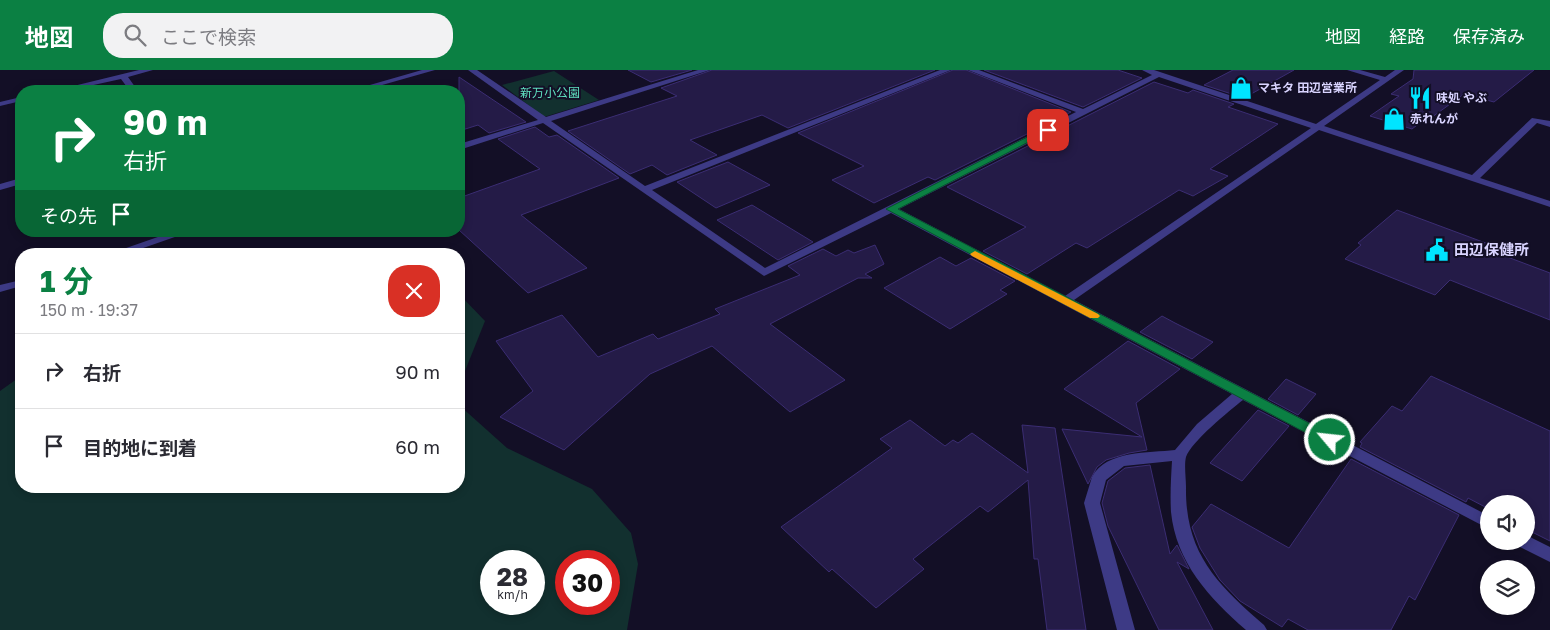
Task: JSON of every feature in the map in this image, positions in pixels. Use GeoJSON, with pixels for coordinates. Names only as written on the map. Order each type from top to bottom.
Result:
{"type":"FeatureCollection","features":[{"type":"Feature","properties":{"kind":"street"},"geometry":{"type":"LineString","coordinates":[[83,85],[149,70]]}},
{"type":"Feature","properties":{"kind":"street"},"geometry":{"type":"LineString","coordinates":[[375,85],[431,70]]}},
{"type":"Feature","properties":{"kind":"street"},"geometry":{"type":"LineString","coordinates":[[472,70],[764,273],[1159,74]]}},
{"type":"Feature","properties":{"kind":"street"},"geometry":{"type":"LineString","coordinates":[[465,145],[706,70]]}},
{"type":"Feature","properties":{"kind":"street"},"geometry":{"type":"LineString","coordinates":[[644,190],[947,70]]}},
{"type":"Feature","properties":{"kind":"street"},"geometry":{"type":"LineString","coordinates":[[972,70],[1083,112]]}},
{"type":"Feature","properties":{"kind":"street"},"geometry":{"type":"LineString","coordinates":[[1146,70],[1550,204]]}},
{"type":"Feature","properties":{"kind":"street"},"geometry":{"type":"LineString","coordinates":[[1351,70],[1385,79]]}},
{"type":"Feature","properties":{"kind":"street"},"geometry":{"type":"LineString","coordinates":[[1066,301],[1400,70]]}},
{"type":"Feature","properties":{"kind":"street"},"geometry":{"type":"LineString","coordinates":[[123,76],[130,85]]}},
{"type":"Feature","properties":{"kind":"street"},"geometry":{"type":"LineString","coordinates":[[0,104],[15,100]]}},
{"type":"Feature","properties":{"kind":"street"},"geometry":{"type":"LineString","coordinates":[[1473,179],[1535,120],[1550,124]]}},
{"type":"Feature","properties":{"kind":"street"},"geometry":{"type":"LineString","coordinates":[[0,186],[15,182]]}},
{"type":"Feature","properties":{"kind":"street"},"geometry":{"type":"LineString","coordinates":[[891,209],[1480,518]]}},
{"type":"Feature","properties":{"kind":"street"},"geometry":{"type":"LineString","coordinates":[[133,248],[168,237]]}},
{"type":"Feature","properties":{"kind":"street"},"geometry":{"type":"LineString","coordinates":[[0,289],[15,285]]}},
{"type":"Feature","properties":{"kind":"street"},"geometry":{"type":"LineString","coordinates":[[1242,393],[1202,427],[1179,455],[1179,512],[1186,549],[1214,591],[1258,630]]}},
{"type":"Feature","properties":{"kind":"street"},"geometry":{"type":"LineString","coordinates":[[1126,630],[1092,503],[1099,477],[1120,461],[1179,455]]}},
{"type":"Feature","properties":{"kind":"street"},"geometry":{"type":"LineString","coordinates":[[1535,547],[1550,555]]}},
{"type":"Feature","properties":{"kind":"green space","name":"新万小公園"},"geometry":{"type":"Polygon","coordinates":[[[554,71],[599,100],[544,117],[502,85],[554,71]]]}},
{"type":"Feature","properties":{"kind":"green space"},"geometry":{"type":"Polygon","coordinates":[[[465,300],[485,321],[465,371],[465,300]]]}},
{"type":"Feature","properties":{"kind":"green space"},"geometry":{"type":"Polygon","coordinates":[[[15,380],[15,493],[465,493],[465,410],[507,448],[592,489],[631,533],[638,564],[627,630],[0,630],[0,391],[15,380]]]}},
{"type":"Feature","properties":{"kind":"building"},"geometry":{"type":"Polygon","coordinates":[[[628,70],[692,70],[651,82],[628,70]]]}},
{"type":"Feature","properties":{"kind":"building"},"geometry":{"type":"Polygon","coordinates":[[[712,70],[935,70],[788,128],[762,115],[690,140],[717,155],[667,175],[652,165],[630,174],[568,131],[677,96],[661,88],[712,70]]]}},
{"type":"Feature","properties":{"kind":"building"},"geometry":{"type":"Polygon","coordinates":[[[953,70],[966,70],[1071,112],[935,180],[928,177],[874,203],[832,180],[864,166],[798,133],[953,70]]]}},
{"type":"Feature","properties":{"kind":"building"},"geometry":{"type":"Polygon","coordinates":[[[984,70],[1118,70],[1142,78],[1083,107],[984,70]]]}},
{"type":"Feature","properties":{"kind":"building"},"geometry":{"type":"Polygon","coordinates":[[[1233,70],[1294,70],[1244,98],[1204,85],[1233,70]]]}},
{"type":"Feature","properties":{"kind":"building"},"geometry":{"type":"Polygon","coordinates":[[[1414,70],[1534,70],[1494,102],[1464,94],[1412,129],[1370,116],[1399,96],[1391,94],[1413,79],[1414,70]]]}},
{"type":"Feature","properties":{"kind":"building"},"geometry":{"type":"Polygon","coordinates":[[[459,77],[526,122],[489,133],[478,125],[465,129],[465,85],[459,85],[459,77]]]}},
{"type":"Feature","properties":{"kind":"building"},"geometry":{"type":"Polygon","coordinates":[[[1154,82],[1188,93],[1193,90],[1234,104],[1228,107],[1278,124],[1210,169],[1228,176],[1193,196],[1179,190],[1087,248],[1076,243],[1027,274],[983,251],[1026,227],[947,187],[1154,82]]]}},
{"type":"Feature","properties":{"kind":"building"},"geometry":{"type":"Polygon","coordinates":[[[535,127],[549,137],[557,135],[619,178],[521,215],[587,268],[528,293],[465,235],[465,196],[540,169],[498,139],[535,127]]]}},
{"type":"Feature","properties":{"kind":"building"},"geometry":{"type":"Polygon","coordinates":[[[728,162],[770,185],[716,208],[677,182],[728,162]]]}},
{"type":"Feature","properties":{"kind":"building"},"geometry":{"type":"Polygon","coordinates":[[[752,205],[813,242],[778,260],[717,220],[752,205]]]}},
{"type":"Feature","properties":{"kind":"building"},"geometry":{"type":"Polygon","coordinates":[[[1397,210],[1499,248],[1494,252],[1550,273],[1550,320],[1450,280],[1435,295],[1345,259],[1361,245],[1358,243],[1397,210]]]}},
{"type":"Feature","properties":{"kind":"building"},"geometry":{"type":"Polygon","coordinates":[[[875,245],[884,264],[865,274],[872,278],[858,278],[770,324],[845,380],[790,412],[712,346],[650,374],[564,450],[500,417],[533,391],[496,341],[562,315],[598,357],[653,334],[658,339],[720,314],[715,309],[800,275],[788,266],[823,249],[836,256],[848,250],[854,253],[875,245]]]}},
{"type":"Feature","properties":{"kind":"building"},"geometry":{"type":"Polygon","coordinates":[[[940,257],[956,266],[971,258],[1015,281],[1000,290],[1007,294],[950,329],[884,288],[940,257]]]}},
{"type":"Feature","properties":{"kind":"building"},"geometry":{"type":"Polygon","coordinates":[[[1162,316],[1213,342],[1192,359],[1140,332],[1162,316]]]}},
{"type":"Feature","properties":{"kind":"building"},"geometry":{"type":"Polygon","coordinates":[[[1128,341],[1180,369],[1136,403],[1147,450],[1106,460],[1097,467],[1088,484],[1062,429],[1142,437],[1064,389],[1128,341]]]}},
{"type":"Feature","properties":{"kind":"building"},"geometry":{"type":"Polygon","coordinates":[[[1431,376],[1550,431],[1550,541],[1535,534],[1535,495],[1480,495],[1480,504],[1468,498],[1466,502],[1360,447],[1362,443],[1360,442],[1392,406],[1402,411],[1431,376]]]}},
{"type":"Feature","properties":{"kind":"building"},"geometry":{"type":"Polygon","coordinates":[[[1286,379],[1316,394],[1298,415],[1268,399],[1286,379]]]}},
{"type":"Feature","properties":{"kind":"building"},"geometry":{"type":"Polygon","coordinates":[[[1258,410],[1289,426],[1242,481],[1210,463],[1258,410]]]}},
{"type":"Feature","properties":{"kind":"building"},"geometry":{"type":"Polygon","coordinates":[[[910,420],[945,446],[953,440],[958,443],[972,433],[1028,473],[1022,425],[1055,428],[1086,630],[1047,630],[1038,559],[1034,559],[1028,480],[988,512],[980,506],[913,559],[924,569],[876,608],[832,569],[829,572],[781,527],[892,448],[880,439],[910,420]]]}},
{"type":"Feature","properties":{"kind":"building"},"geometry":{"type":"Polygon","coordinates":[[[1351,459],[1459,515],[1415,600],[1409,596],[1391,630],[1308,630],[1288,619],[1282,627],[1240,601],[1220,580],[1200,548],[1192,527],[1211,504],[1289,548],[1351,459]]]}},
{"type":"Feature","properties":{"kind":"building"},"geometry":{"type":"Polygon","coordinates":[[[1150,465],[1170,554],[1177,545],[1189,569],[1177,562],[1213,630],[1159,630],[1108,526],[1102,503],[1108,481],[1125,468],[1150,465]]]}},
{"type":"Feature","properties":{"kind":"slow traffic"},"geometry":{"type":"LineString","coordinates":[[975,254],[1094,316]]}},
{"type":"Feature","properties":{"kind":"place","name":"マキタ 田辺営業所"},"geometry":{"type":"Point","coordinates":[1241,88]}},
{"type":"Feature","properties":{"kind":"place","name":"味処 やぶ"},"geometry":{"type":"Point","coordinates":[1420,98]}},
{"type":"Feature","properties":{"kind":"place","name":"赤れんが"},"geometry":{"type":"Point","coordinates":[1394,119]}},
{"type":"Feature","properties":{"kind":"place","name":"田辺保健所"},"geometry":{"type":"Point","coordinates":[1437,250]}},
{"type":"Feature","properties":{"kind":"route"},"geometry":{"type":"LineString","coordinates":[[1048,130],[891,209],[1330,440]]}}]}
